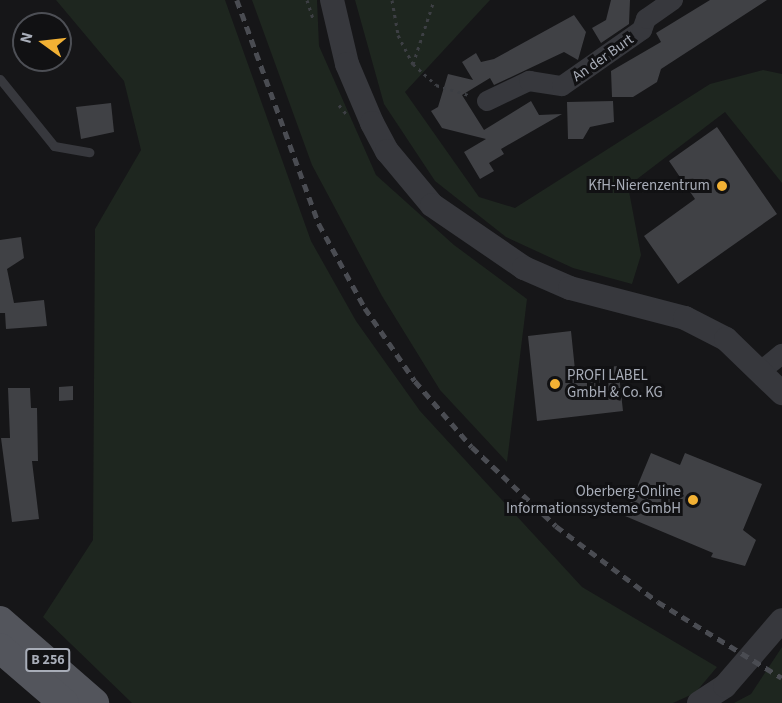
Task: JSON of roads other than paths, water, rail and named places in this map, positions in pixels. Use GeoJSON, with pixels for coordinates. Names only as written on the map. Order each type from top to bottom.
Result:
{"type":"FeatureCollection","features":[{"type":"Feature","properties":{"kind":"main road","name":"B 256"},"geometry":{"type":"LineString","coordinates":[[0,621],[94,703]]}},
{"type":"Feature","properties":{"kind":"main road","name":"B 256"},"geometry":{"type":"LineString","coordinates":[[0,648],[63,703]]}},
{"type":"Feature","properties":{"kind":"street"},"geometry":{"type":"LineString","coordinates":[[332,0],[346,64],[372,123],[387,151],[432,205],[524,268],[570,288],[685,318],[726,339],[762,370],[782,393]]}},
{"type":"Feature","properties":{"kind":"street","name":"An der Burt"},"geometry":{"type":"LineString","coordinates":[[488,101],[529,81],[562,86],[642,30],[645,19],[674,0]]}},
{"type":"Feature","properties":{"kind":"street"},"geometry":{"type":"LineString","coordinates":[[762,370],[782,354]]}},
{"type":"Feature","properties":{"kind":"street"},"geometry":{"type":"LineString","coordinates":[[699,703],[725,686],[782,620]]}},
{"type":"Feature","properties":{"kind":"lane"},"geometry":{"type":"LineString","coordinates":[[0,79],[54,146],[89,152]]}},
{"type":"Feature","properties":{"kind":"railway"},"geometry":{"type":"LineString","coordinates":[[237,0],[319,224],[365,308],[415,381],[472,447],[556,526],[658,602],[782,678]]}},
{"type":"Feature","properties":{"kind":"place","name":"KfH-Nierenzentrum"},"geometry":{"type":"Point","coordinates":[722,186]}},
{"type":"Feature","properties":{"kind":"place","name":"PROFI LABEL GmbH & Co. KG"},"geometry":{"type":"Point","coordinates":[555,384]}},
{"type":"Feature","properties":{"kind":"place","name":"Oberberg-Online Informationssysteme GmbH"},"geometry":{"type":"Point","coordinates":[693,500]}}]}
